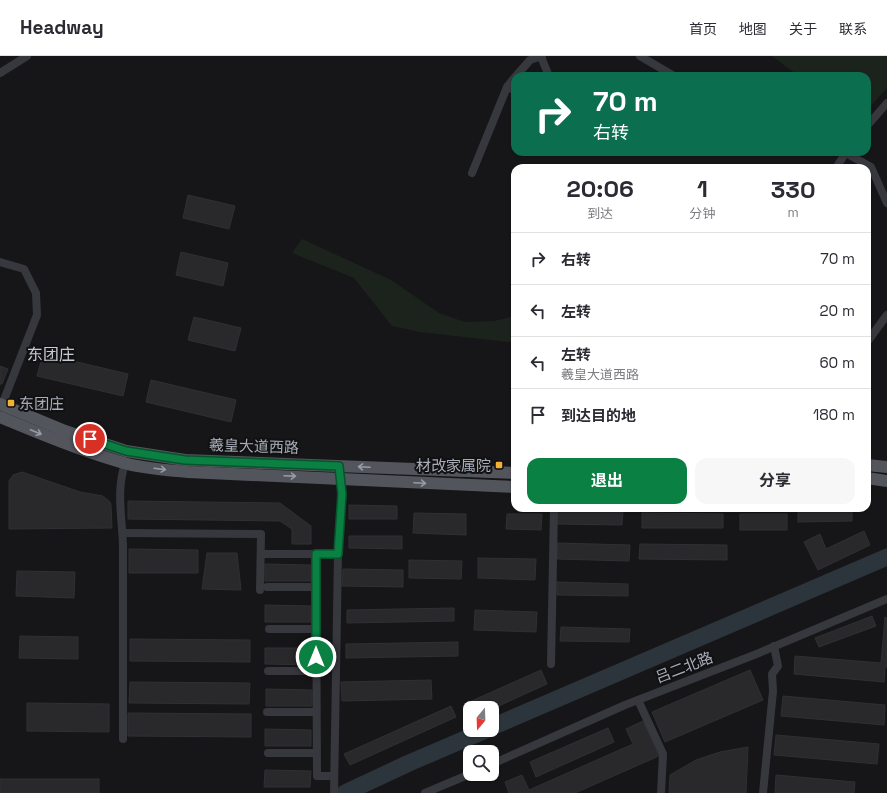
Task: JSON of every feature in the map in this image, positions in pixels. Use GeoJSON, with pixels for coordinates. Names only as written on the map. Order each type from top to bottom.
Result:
{"type":"FeatureCollection","features":[{"type":"Feature","properties":{"kind":"main road","name":"羲皇大道西路"},"geometry":{"type":"LineString","coordinates":[[1,409],[50,438],[125,464],[157,469],[188,472],[511,487]]}},
{"type":"Feature","properties":{"kind":"main road","name":"羲皇大道西路"},"geometry":{"type":"LineString","coordinates":[[1,409],[126,451],[185,460],[511,473]]}},
{"type":"Feature","properties":{"kind":"main road"},"geometry":{"type":"LineString","coordinates":[[871,465],[887,467]]}},
{"type":"Feature","properties":{"kind":"main road"},"geometry":{"type":"LineString","coordinates":[[871,478],[887,480]]}},
{"type":"Feature","properties":{"kind":"street"},"geometry":{"type":"LineString","coordinates":[[0,73],[27,56]]}},
{"type":"Feature","properties":{"kind":"street"},"geometry":{"type":"LineString","coordinates":[[640,56],[667,72]]}},
{"type":"Feature","properties":{"kind":"street"},"geometry":{"type":"LineString","coordinates":[[520,72],[530,60],[542,57],[548,72]]}},
{"type":"Feature","properties":{"kind":"street"},"geometry":{"type":"LineString","coordinates":[[472,173],[511,88]]}},
{"type":"Feature","properties":{"kind":"street"},"geometry":{"type":"LineString","coordinates":[[871,121],[887,103]]}},
{"type":"Feature","properties":{"kind":"street"},"geometry":{"type":"LineString","coordinates":[[852,156],[866,164]]}},
{"type":"Feature","properties":{"kind":"street"},"geometry":{"type":"LineString","coordinates":[[871,167],[887,203]]}},
{"type":"Feature","properties":{"kind":"street"},"geometry":{"type":"LineString","coordinates":[[0,262],[24,269],[36,293],[37,315],[1,409]]}},
{"type":"Feature","properties":{"kind":"street"},"geometry":{"type":"LineString","coordinates":[[871,337],[887,315]]}},
{"type":"Feature","properties":{"kind":"street"},"geometry":{"type":"LineString","coordinates":[[123,739],[122,533],[120,490],[121,474],[125,464]]}},
{"type":"Feature","properties":{"kind":"street"},"geometry":{"type":"LineString","coordinates":[[334,790],[338,554],[342,494],[339,466]]}},
{"type":"Feature","properties":{"kind":"street"},"geometry":{"type":"LineString","coordinates":[[551,664],[554,512]]}},
{"type":"Feature","properties":{"kind":"street"},"geometry":{"type":"LineString","coordinates":[[122,533],[261,534],[260,554],[264,588],[316,587]]}},
{"type":"Feature","properties":{"kind":"street"},"geometry":{"type":"LineString","coordinates":[[260,554],[338,554]]}},
{"type":"Feature","properties":{"kind":"street"},"geometry":{"type":"LineString","coordinates":[[316,554],[316,776],[334,776]]}},
{"type":"Feature","properties":{"kind":"street","name":"吕二北路"},"geometry":{"type":"LineString","coordinates":[[499,761],[638,700],[887,599]]}},
{"type":"Feature","properties":{"kind":"street"},"geometry":{"type":"LineString","coordinates":[[269,629],[316,629]]}},
{"type":"Feature","properties":{"kind":"street"},"geometry":{"type":"LineString","coordinates":[[763,793],[773,691],[772,674],[778,666],[774,646]]}},
{"type":"Feature","properties":{"kind":"street"},"geometry":{"type":"LineString","coordinates":[[268,671],[316,671]]}},
{"type":"Feature","properties":{"kind":"street"},"geometry":{"type":"LineString","coordinates":[[638,700],[663,754],[661,793]]}},
{"type":"Feature","properties":{"kind":"street"},"geometry":{"type":"LineString","coordinates":[[267,712],[316,712]]}},
{"type":"Feature","properties":{"kind":"street"},"geometry":{"type":"LineString","coordinates":[[268,753],[316,753]]}},
{"type":"Feature","properties":{"kind":"street"},"geometry":{"type":"LineString","coordinates":[[425,793],[463,777]]}},
{"type":"Feature","properties":{"kind":"shaded area"},"geometry":{"type":"Polygon","coordinates":[[[772,56],[887,56],[887,88],[871,106],[871,72],[794,72],[772,56]]]}},
{"type":"Feature","properties":{"kind":"shaded area"},"geometry":{"type":"Polygon","coordinates":[[[302,239],[391,280],[439,313],[465,322],[494,321],[511,317],[511,341],[420,332],[392,326],[354,278],[292,253],[302,239]]]}},
{"type":"Feature","properties":{"kind":"building"},"geometry":{"type":"Polygon","coordinates":[[[188,195],[235,206],[229,229],[183,218],[188,195]]]}},
{"type":"Feature","properties":{"kind":"building"},"geometry":{"type":"Polygon","coordinates":[[[181,252],[228,263],[223,286],[176,275],[181,252]]]}},
{"type":"Feature","properties":{"kind":"building"},"geometry":{"type":"Polygon","coordinates":[[[194,317],[241,328],[235,351],[188,340],[194,317]]]}},
{"type":"Feature","properties":{"kind":"building"},"geometry":{"type":"Polygon","coordinates":[[[43,354],[128,374],[123,396],[37,376],[43,354]]]}},
{"type":"Feature","properties":{"kind":"building"},"geometry":{"type":"Polygon","coordinates":[[[0,366],[8,369],[2,384],[0,384],[0,366]]]}},
{"type":"Feature","properties":{"kind":"building"},"geometry":{"type":"Polygon","coordinates":[[[151,380],[236,400],[231,422],[146,402],[151,380]]]}},
{"type":"Feature","properties":{"kind":"building"},"geometry":{"type":"Polygon","coordinates":[[[22,472],[80,492],[103,496],[110,502],[111,505],[112,528],[9,529],[9,481],[13,475],[22,472]]]}},
{"type":"Feature","properties":{"kind":"building"},"geometry":{"type":"Polygon","coordinates":[[[128,501],[280,503],[311,526],[311,544],[292,544],[292,529],[280,521],[128,519],[128,501]]]}},
{"type":"Feature","properties":{"kind":"building"},"geometry":{"type":"Polygon","coordinates":[[[349,505],[397,506],[397,519],[349,519],[349,505]]]}},
{"type":"Feature","properties":{"kind":"building"},"geometry":{"type":"Polygon","coordinates":[[[555,512],[623,512],[622,525],[555,524],[555,512]]]}},
{"type":"Feature","properties":{"kind":"building"},"geometry":{"type":"Polygon","coordinates":[[[798,512],[852,512],[852,521],[798,522],[798,512]]]}},
{"type":"Feature","properties":{"kind":"building"},"geometry":{"type":"Polygon","coordinates":[[[414,513],[466,514],[466,535],[413,533],[414,513]]]}},
{"type":"Feature","properties":{"kind":"building"},"geometry":{"type":"Polygon","coordinates":[[[642,513],[723,514],[723,528],[642,528],[642,513]]]}},
{"type":"Feature","properties":{"kind":"building"},"geometry":{"type":"Polygon","coordinates":[[[507,514],[542,514],[541,530],[506,529],[507,514]]]}},
{"type":"Feature","properties":{"kind":"building"},"geometry":{"type":"Polygon","coordinates":[[[740,514],[787,514],[787,530],[740,530],[740,514]]]}},
{"type":"Feature","properties":{"kind":"building"},"geometry":{"type":"Polygon","coordinates":[[[864,531],[870,545],[818,570],[804,542],[820,534],[826,549],[864,531]]]}},
{"type":"Feature","properties":{"kind":"building"},"geometry":{"type":"Polygon","coordinates":[[[349,536],[402,536],[402,549],[349,548],[349,536]]]}},
{"type":"Feature","properties":{"kind":"building"},"geometry":{"type":"Polygon","coordinates":[[[557,543],[630,545],[629,561],[557,559],[557,543]]]}},
{"type":"Feature","properties":{"kind":"building"},"geometry":{"type":"Polygon","coordinates":[[[640,544],[727,545],[727,560],[639,559],[640,544]]]}},
{"type":"Feature","properties":{"kind":"building"},"geometry":{"type":"Polygon","coordinates":[[[129,549],[198,550],[198,573],[129,573],[129,549]]]}},
{"type":"Feature","properties":{"kind":"building"},"geometry":{"type":"Polygon","coordinates":[[[207,553],[237,553],[241,590],[202,589],[207,553]]]}},
{"type":"Feature","properties":{"kind":"building"},"geometry":{"type":"Polygon","coordinates":[[[478,558],[536,559],[535,580],[478,578],[478,558]]]}},
{"type":"Feature","properties":{"kind":"building"},"geometry":{"type":"Polygon","coordinates":[[[409,560],[462,561],[461,579],[409,578],[409,560]]]}},
{"type":"Feature","properties":{"kind":"building"},"geometry":{"type":"Polygon","coordinates":[[[265,564],[311,565],[311,581],[265,581],[265,564]]]}},
{"type":"Feature","properties":{"kind":"building"},"geometry":{"type":"Polygon","coordinates":[[[343,569],[403,570],[403,587],[342,586],[343,569]]]}},
{"type":"Feature","properties":{"kind":"building"},"geometry":{"type":"Polygon","coordinates":[[[17,571],[75,572],[74,598],[16,596],[17,571]]]}},
{"type":"Feature","properties":{"kind":"building"},"geometry":{"type":"Polygon","coordinates":[[[557,582],[628,584],[628,596],[557,595],[557,582]]]}},
{"type":"Feature","properties":{"kind":"building"},"geometry":{"type":"Polygon","coordinates":[[[265,605],[311,606],[311,622],[265,622],[265,605]]]}},
{"type":"Feature","properties":{"kind":"building"},"geometry":{"type":"Polygon","coordinates":[[[454,608],[454,621],[347,623],[347,610],[454,608]]]}},
{"type":"Feature","properties":{"kind":"building"},"geometry":{"type":"Polygon","coordinates":[[[475,610],[537,612],[536,632],[474,630],[475,610]]]}},
{"type":"Feature","properties":{"kind":"building"},"geometry":{"type":"Polygon","coordinates":[[[872,616],[876,626],[819,647],[815,638],[872,616]]]}},
{"type":"Feature","properties":{"kind":"building"},"geometry":{"type":"Polygon","coordinates":[[[885,617],[887,618],[887,667],[885,667],[884,682],[794,674],[795,656],[881,663],[885,617]]]}},
{"type":"Feature","properties":{"kind":"building"},"geometry":{"type":"Polygon","coordinates":[[[561,627],[630,629],[629,642],[560,641],[561,627]]]}},
{"type":"Feature","properties":{"kind":"building"},"geometry":{"type":"Polygon","coordinates":[[[20,636],[78,637],[78,659],[19,658],[20,636]]]}},
{"type":"Feature","properties":{"kind":"building"},"geometry":{"type":"Polygon","coordinates":[[[130,639],[250,640],[250,662],[130,661],[130,639]]]}},
{"type":"Feature","properties":{"kind":"building"},"geometry":{"type":"Polygon","coordinates":[[[458,642],[458,656],[346,658],[346,644],[458,642]]]}},
{"type":"Feature","properties":{"kind":"building"},"geometry":{"type":"Polygon","coordinates":[[[265,648],[311,648],[311,665],[265,664],[265,648]]]}},
{"type":"Feature","properties":{"kind":"building"},"geometry":{"type":"Polygon","coordinates":[[[541,670],[547,684],[499,706],[499,701],[471,701],[541,670]]]}},
{"type":"Feature","properties":{"kind":"building"},"geometry":{"type":"Polygon","coordinates":[[[750,670],[763,700],[665,742],[652,712],[750,670]]]}},
{"type":"Feature","properties":{"kind":"building"},"geometry":{"type":"Polygon","coordinates":[[[431,680],[432,699],[342,701],[341,682],[431,680]]]}},
{"type":"Feature","properties":{"kind":"building"},"geometry":{"type":"Polygon","coordinates":[[[130,682],[250,683],[249,704],[129,703],[130,682]]]}},
{"type":"Feature","properties":{"kind":"building"},"geometry":{"type":"Polygon","coordinates":[[[266,689],[312,690],[312,706],[266,706],[266,689]]]}},
{"type":"Feature","properties":{"kind":"building"},"geometry":{"type":"Polygon","coordinates":[[[783,696],[885,705],[884,725],[781,716],[783,696]]]}},
{"type":"Feature","properties":{"kind":"building"},"geometry":{"type":"Polygon","coordinates":[[[27,703],[109,704],[109,732],[27,731],[27,703]]]}},
{"type":"Feature","properties":{"kind":"building"},"geometry":{"type":"Polygon","coordinates":[[[451,706],[456,717],[350,765],[344,754],[451,706]]]}},
{"type":"Feature","properties":{"kind":"building"},"geometry":{"type":"Polygon","coordinates":[[[128,713],[251,714],[251,737],[128,736],[128,713]]]}},
{"type":"Feature","properties":{"kind":"building"},"geometry":{"type":"Polygon","coordinates":[[[643,721],[659,756],[575,793],[509,793],[505,782],[522,775],[529,790],[633,744],[626,729],[643,721]]]}},
{"type":"Feature","properties":{"kind":"building"},"geometry":{"type":"Polygon","coordinates":[[[608,728],[614,742],[536,777],[530,762],[608,728]]]}},
{"type":"Feature","properties":{"kind":"building"},"geometry":{"type":"Polygon","coordinates":[[[265,729],[311,730],[311,746],[265,746],[265,729]]]}},
{"type":"Feature","properties":{"kind":"building"},"geometry":{"type":"Polygon","coordinates":[[[776,735],[879,744],[877,764],[774,755],[776,735]]]}},
{"type":"Feature","properties":{"kind":"building"},"geometry":{"type":"Polygon","coordinates":[[[748,747],[746,793],[669,793],[670,775],[696,760],[720,752],[748,747]]]}},
{"type":"Feature","properties":{"kind":"building"},"geometry":{"type":"Polygon","coordinates":[[[265,770],[311,771],[310,787],[264,787],[265,770]]]}},
{"type":"Feature","properties":{"kind":"building"},"geometry":{"type":"Polygon","coordinates":[[[776,775],[855,782],[854,793],[775,793],[776,775]]]}},
{"type":"Feature","properties":{"kind":"building"},"geometry":{"type":"Polygon","coordinates":[[[0,779],[99,779],[99,793],[0,793],[0,779]]]}},
{"type":"Feature","properties":{"kind":"waterway"},"geometry":{"type":"LineString","coordinates":[[499,724],[887,557]]}},
{"type":"Feature","properties":{"kind":"waterway"},"geometry":{"type":"LineString","coordinates":[[345,793],[470,737]]}},
{"type":"Feature","properties":{"kind":"place","name":"东团庄"},"geometry":{"type":"Point","coordinates":[11,403]}},
{"type":"Feature","properties":{"kind":"place","name":"材改家属院"},"geometry":{"type":"Point","coordinates":[499,465]}},
{"type":"Feature","properties":{"kind":"district","name":"东团庄"},"geometry":{"type":"Point","coordinates":[51,354]}},
{"type":"Feature","properties":{"kind":"route"},"geometry":{"type":"LineString","coordinates":[[90,439],[126,451],[185,460],[339,466],[342,494],[338,554],[316,554],[316,657]]}}]}
